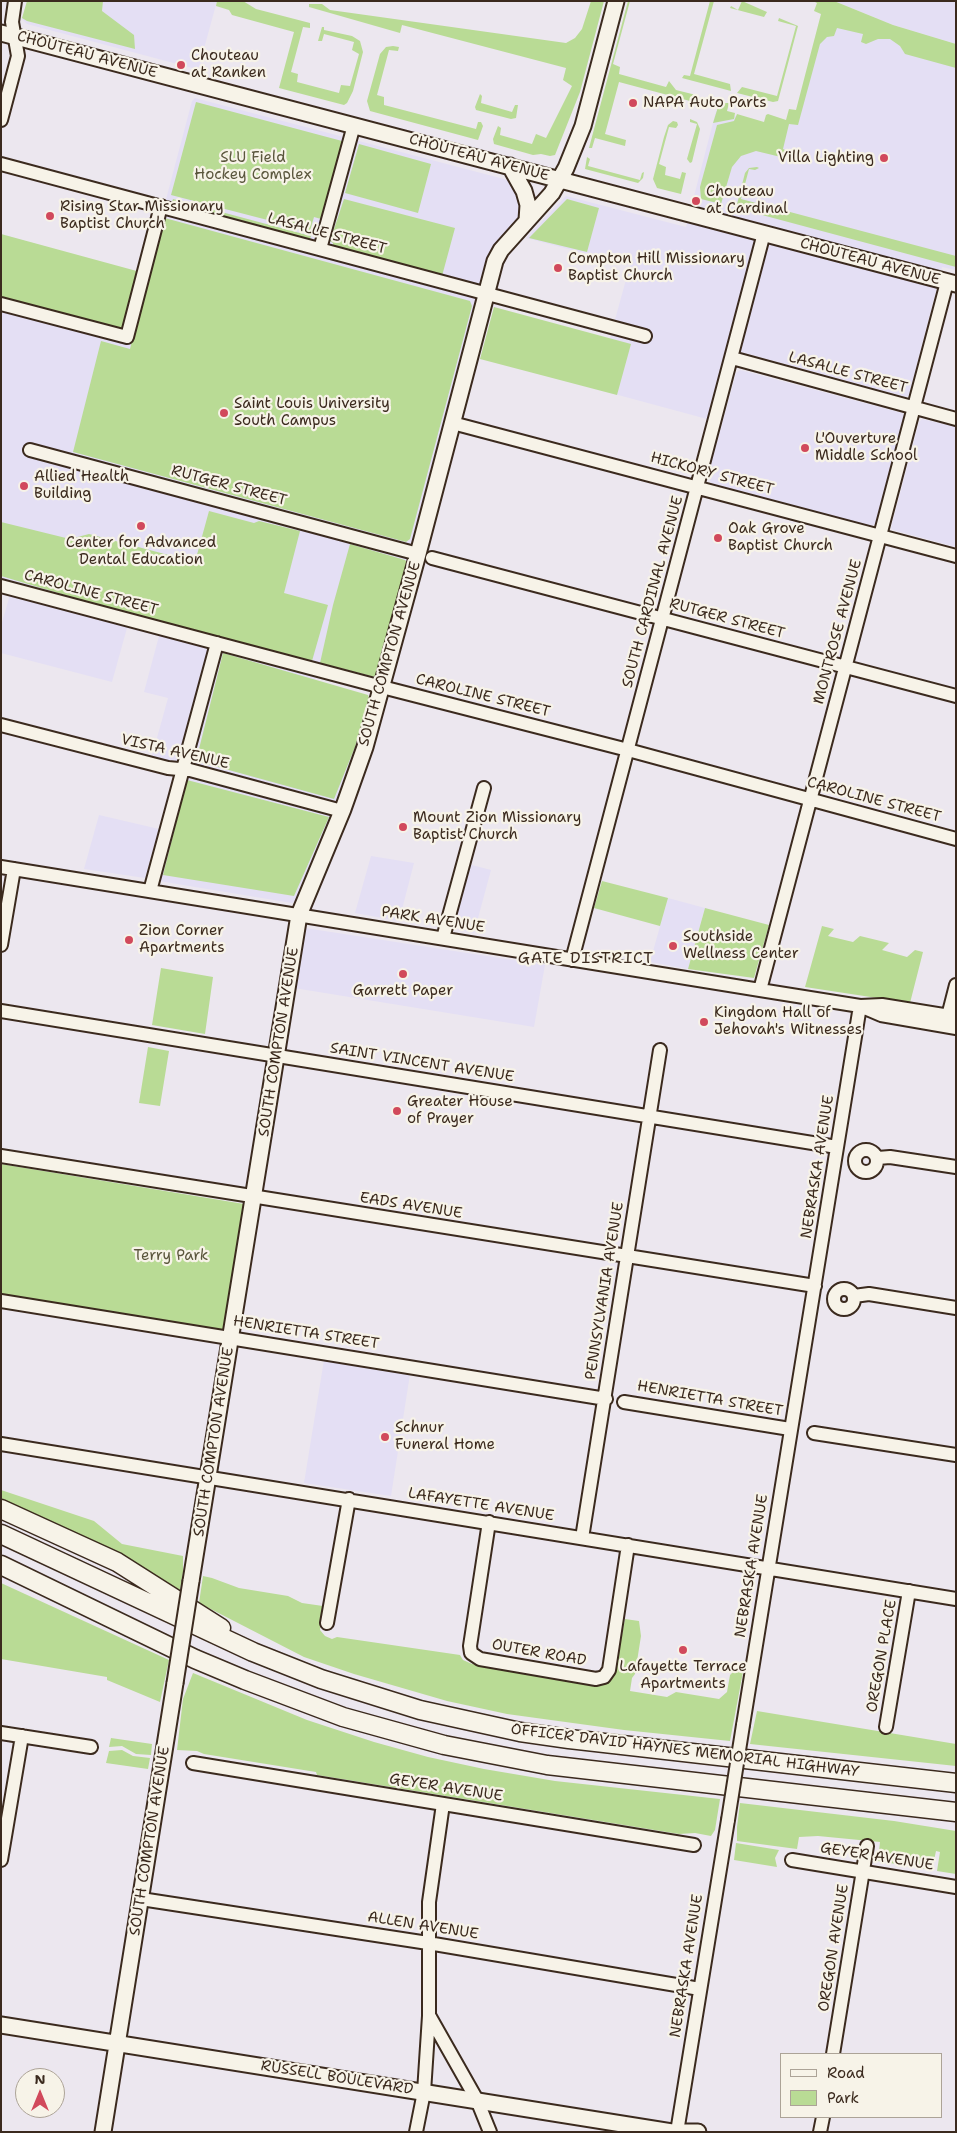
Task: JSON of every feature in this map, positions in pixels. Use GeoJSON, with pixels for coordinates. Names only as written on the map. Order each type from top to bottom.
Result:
{"type":"FeatureCollection","features":[{"type":"Feature","properties":{"kind":"highway"},"geometry":{"type":"LineString","coordinates":[[1,1509],[135,1572],[222,1628],[253,1652]]}},
{"type":"Feature","properties":{"kind":"highway","name":"OFFICER DAVID HAYNES MEMORIAL HIGHWAY"},"geometry":{"type":"LineString","coordinates":[[1,1534],[253,1652],[321,1679],[370,1696],[420,1710],[520,1732],[956,1783]]}},
{"type":"Feature","properties":{"kind":"highway","name":"OFFICER DAVID HAYNES MEMORIAL HIGHWAY"},"geometry":{"type":"LineString","coordinates":[[1,1566],[245,1680],[343,1717],[427,1741],[547,1765],[956,1812]]}},
{"type":"Feature","properties":{"kind":"main road","name":"SOUTH COMPTON AVENUE"},"geometry":{"type":"LineString","coordinates":[[103,2132],[299,915],[342,811],[365,747],[382,687],[425,556],[486,294],[497,255],[552,193],[573,154],[583,126],[616,1]]}},
{"type":"Feature","properties":{"kind":"main road","name":"CHOUTEAU AVENUE"},"geometry":{"type":"LineString","coordinates":[[8,35],[951,283]]}},
{"type":"Feature","properties":{"kind":"main road"},"geometry":{"type":"LineString","coordinates":[[510,166],[524,191],[528,205],[527,220]]}},
{"type":"Feature","properties":{"kind":"main road","name":"RUSSELL BOULEVARD"},"geometry":{"type":"LineString","coordinates":[[1,2025],[672,2132]]}},
{"type":"Feature","properties":{"kind":"main road"},"geometry":{"type":"LineString","coordinates":[[682,2132],[698,2132]]}},
{"type":"Feature","properties":{"kind":"street"},"geometry":{"type":"LineString","coordinates":[[1,120],[18,56],[8,35],[15,1]]}},
{"type":"Feature","properties":{"kind":"street"},"geometry":{"type":"LineString","coordinates":[[320,249],[354,126]]}},
{"type":"Feature","properties":{"kind":"street","name":"LASALLE STREET"},"geometry":{"type":"LineString","coordinates":[[1,164],[645,336]]}},
{"type":"Feature","properties":{"kind":"street"},"geometry":{"type":"LineString","coordinates":[[1,304],[128,337],[160,206]]}},
{"type":"Feature","properties":{"kind":"street","name":"SOUTH CARDINAL AVENUE"},"geometry":{"type":"LineString","coordinates":[[572,960],[764,233]]}},
{"type":"Feature","properties":{"kind":"street","name":"MONTROSE AVENUE"},"geometry":{"type":"LineString","coordinates":[[760,990],[914,408],[951,283]]}},
{"type":"Feature","properties":{"kind":"street","name":"LASALLE STREET"},"geometry":{"type":"LineString","coordinates":[[732,358],[956,419]]}},
{"type":"Feature","properties":{"kind":"street","name":"HICKORY STREET"},"geometry":{"type":"LineString","coordinates":[[460,425],[956,556]]}},
{"type":"Feature","properties":{"kind":"street","name":"RUTGER STREET"},"geometry":{"type":"LineString","coordinates":[[30,450],[956,696]]}},
{"type":"Feature","properties":{"kind":"street","name":"CAROLINE STREET"},"geometry":{"type":"LineString","coordinates":[[1,586],[628,750],[956,839]]}},
{"type":"Feature","properties":{"kind":"street"},"geometry":{"type":"LineString","coordinates":[[150,891],[217,643]]}},
{"type":"Feature","properties":{"kind":"street","name":"VISTA AVENUE"},"geometry":{"type":"LineString","coordinates":[[1,725],[182,770],[190,770],[342,811]]}},
{"type":"Feature","properties":{"kind":"street"},"geometry":{"type":"LineString","coordinates":[[443,938],[484,788]]}},
{"type":"Feature","properties":{"kind":"street"},"geometry":{"type":"LineString","coordinates":[[1,944],[7,868]]}},
{"type":"Feature","properties":{"kind":"street","name":"PARK AVENUE"},"geometry":{"type":"LineString","coordinates":[[7,868],[860,1006],[882,1005],[951,1022]]}},
{"type":"Feature","properties":{"kind":"street"},"geometry":{"type":"LineString","coordinates":[[951,1022],[956,985]]}},
{"type":"Feature","properties":{"kind":"street","name":"NEBRASKA AVENUE"},"geometry":{"type":"LineString","coordinates":[[677,2132],[860,1006]]}},
{"type":"Feature","properties":{"kind":"street","name":"SAINT VINCENT AVENUE"},"geometry":{"type":"LineString","coordinates":[[1,1011],[837,1147]]}},
{"type":"Feature","properties":{"kind":"street","name":"PENNSYLVANIA AVENUE"},"geometry":{"type":"LineString","coordinates":[[582,1538],[606,1398],[660,1050]]}},
{"type":"Feature","properties":{"kind":"street","name":"EADS AVENUE"},"geometry":{"type":"LineString","coordinates":[[1,1156],[254,1198],[815,1286]]}},
{"type":"Feature","properties":{"kind":"street"},"geometry":{"type":"LineString","coordinates":[[878,1158],[890,1157],[956,1167]]}},
{"type":"Feature","properties":{"kind":"street"},"geometry":{"type":"LineString","coordinates":[[854,1296],[869,1294],[956,1308]]}},
{"type":"Feature","properties":{"kind":"street","name":"HENRIETTA STREET"},"geometry":{"type":"LineString","coordinates":[[1,1300],[606,1398]]}},
{"type":"Feature","properties":{"kind":"street","name":"HENRIETTA STREET"},"geometry":{"type":"LineString","coordinates":[[624,1402],[790,1430]]}},
{"type":"Feature","properties":{"kind":"street"},"geometry":{"type":"LineString","coordinates":[[814,1433],[956,1455]]}},
{"type":"Feature","properties":{"kind":"street","name":"LAFAYETTE AVENUE"},"geometry":{"type":"LineString","coordinates":[[1,1444],[208,1476],[956,1599]]}},
{"type":"Feature","properties":{"kind":"street"},"geometry":{"type":"LineString","coordinates":[[327,1623],[349,1499]]}},
{"type":"Feature","properties":{"kind":"street","name":"OUTER ROAD"},"geometry":{"type":"LineString","coordinates":[[489,1522],[470,1646],[472,1653],[480,1659],[596,1680],[604,1676],[609,1670],[628,1545]]}},
{"type":"Feature","properties":{"kind":"street","name":"OREGON PLACE"},"geometry":{"type":"LineString","coordinates":[[886,1727],[909,1591]]}},
{"type":"Feature","properties":{"kind":"street"},"geometry":{"type":"LineString","coordinates":[[1,1733],[91,1747]]}},
{"type":"Feature","properties":{"kind":"street"},"geometry":{"type":"LineString","coordinates":[[1,1860],[22,1736]]}},
{"type":"Feature","properties":{"kind":"street","name":"GEYER AVENUE"},"geometry":{"type":"LineString","coordinates":[[193,1763],[694,1845]]}},
{"type":"Feature","properties":{"kind":"street"},"geometry":{"type":"LineString","coordinates":[[416,2132],[424,2092],[429,2016],[428,1943],[432,1875],[443,1804]]}},
{"type":"Feature","properties":{"kind":"street","name":"OREGON AVENUE"},"geometry":{"type":"LineString","coordinates":[[833,2053],[867,1846]]}},
{"type":"Feature","properties":{"kind":"street","name":"GEYER AVENUE"},"geometry":{"type":"LineString","coordinates":[[792,1860],[956,1887]]}},
{"type":"Feature","properties":{"kind":"street","name":"ALLEN AVENUE"},"geometry":{"type":"LineString","coordinates":[[141,1899],[428,1943],[700,1989]]}},
{"type":"Feature","properties":{"kind":"street"},"geometry":{"type":"LineString","coordinates":[[429,2016],[477,2100],[490,2132]]}},
{"type":"Feature","properties":{"kind":"street"},"geometry":{"type":"LineString","coordinates":[[820,2132],[823,2118]]}},
{"type":"Feature","properties":{"kind":"shaded area"},"geometry":{"type":"Polygon","coordinates":[[[27,1],[217,1],[199,67],[196,69],[27,24],[22,19],[27,1]]]}},
{"type":"Feature","properties":{"kind":"shaded area"},"geometry":{"type":"Polygon","coordinates":[[[834,1],[956,1],[956,44],[893,25],[834,1]]]}},
{"type":"Feature","properties":{"kind":"shaded area"},"geometry":{"type":"Polygon","coordinates":[[[828,8],[956,62],[956,270],[942,267],[909,395],[906,397],[727,348],[707,419],[596,389],[630,265],[526,238],[566,196],[686,227],[716,111],[767,125],[769,116],[797,124],[828,8]]]}},
{"type":"Feature","properties":{"kind":"shaded area","name":"Saint Louis University South Campus"},"geometry":{"type":"Polygon","coordinates":[[[195,98],[504,179],[511,182],[521,193],[520,216],[488,255],[376,676],[372,677],[319,663],[300,733],[357,748],[297,900],[292,903],[159,881],[189,766],[152,756],[168,698],[144,692],[159,636],[127,628],[112,682],[1,653],[1,626],[14,581],[1,578],[1,234],[146,275],[192,101],[195,98]]]}},
{"type":"Feature","properties":{"kind":"shaded area","name":"L'Ouverture Middle School"},"geometry":{"type":"Polygon","coordinates":[[[740,370],[902,413],[904,416],[875,524],[871,526],[711,483],[708,476],[736,373],[740,370]]]}},
{"type":"Feature","properties":{"kind":"shaded area"},"geometry":{"type":"Polygon","coordinates":[[[922,419],[956,427],[956,547],[891,528],[919,422],[922,419]]]}},
{"type":"Feature","properties":{"kind":"shaded area"},"geometry":{"type":"Polygon","coordinates":[[[99,815],[159,829],[145,878],[84,869],[99,815]]]}},
{"type":"Feature","properties":{"kind":"shaded area"},"geometry":{"type":"Polygon","coordinates":[[[371,856],[414,863],[399,921],[355,913],[371,856]]]}},
{"type":"Feature","properties":{"kind":"shaded area"},"geometry":{"type":"Polygon","coordinates":[[[468,864],[491,870],[474,933],[451,928],[468,864]]]}},
{"type":"Feature","properties":{"kind":"shaded area"},"geometry":{"type":"Polygon","coordinates":[[[668,898],[705,908],[688,969],[650,962],[668,898]]]}},
{"type":"Feature","properties":{"kind":"shaded area"},"geometry":{"type":"Polygon","coordinates":[[[305,928],[545,965],[534,1027],[294,988],[305,928]]]}},
{"type":"Feature","properties":{"kind":"shaded area"},"geometry":{"type":"Polygon","coordinates":[[[324,1360],[410,1374],[391,1496],[304,1483],[324,1360]]]}},
{"type":"Feature","properties":{"kind":"green space"},"geometry":{"type":"Polygon","coordinates":[[[27,1],[103,1],[102,11],[134,35],[135,49],[27,21],[22,18],[27,1]]]}},
{"type":"Feature","properties":{"kind":"green space"},"geometry":{"type":"Polygon","coordinates":[[[217,1],[243,1],[256,9],[310,23],[310,28],[303,27],[291,72],[298,74],[297,82],[339,93],[341,85],[350,86],[359,54],[352,50],[354,42],[324,34],[322,41],[318,41],[322,27],[324,27],[324,30],[352,36],[360,41],[363,52],[353,91],[347,103],[344,105],[279,88],[294,32],[232,15],[229,10],[216,6],[217,1]]]}},
{"type":"Feature","properties":{"kind":"green space"},"geometry":{"type":"Polygon","coordinates":[[[591,1],[604,1],[580,92],[555,155],[550,156],[533,155],[494,144],[493,139],[498,126],[501,128],[500,135],[532,144],[536,134],[546,138],[572,86],[563,80],[566,68],[402,25],[400,33],[309,7],[309,4],[322,4],[330,10],[566,43],[575,38],[582,29],[591,1]]]}},
{"type":"Feature","properties":{"kind":"green space"},"geometry":{"type":"Polygon","coordinates":[[[628,1],[630,1],[613,64],[620,67],[619,74],[666,87],[669,81],[676,90],[696,95],[697,98],[694,101],[690,101],[619,82],[605,134],[626,140],[625,146],[595,138],[592,148],[589,148],[628,1]]]}},
{"type":"Feature","properties":{"kind":"green space"},"geometry":{"type":"Polygon","coordinates":[[[710,1],[714,1],[694,74],[730,84],[731,91],[682,78],[684,75],[690,76],[710,1]]]}},
{"type":"Feature","properties":{"kind":"green space"},"geometry":{"type":"Polygon","coordinates":[[[742,1],[767,12],[764,17],[730,8],[731,6],[738,10],[742,1]]]}},
{"type":"Feature","properties":{"kind":"green space"},"geometry":{"type":"Polygon","coordinates":[[[813,1],[834,1],[893,25],[956,44],[956,68],[905,54],[900,46],[890,39],[878,39],[866,44],[861,42],[863,34],[837,28],[834,36],[827,37],[820,44],[798,125],[789,124],[783,149],[789,152],[790,155],[785,158],[756,151],[741,156],[732,167],[721,204],[701,199],[700,187],[717,125],[734,121],[737,114],[764,122],[768,114],[786,120],[789,109],[796,110],[821,14],[814,11],[817,3],[813,1]]]}},
{"type":"Feature","properties":{"kind":"green space"},"geometry":{"type":"Polygon","coordinates":[[[779,18],[798,26],[778,101],[773,102],[737,93],[742,87],[777,96],[796,26],[778,21],[779,18]]]}},
{"type":"Feature","properties":{"kind":"green space"},"geometry":{"type":"Polygon","coordinates":[[[386,47],[399,47],[398,51],[389,50],[377,95],[384,97],[384,105],[476,129],[478,122],[481,122],[483,126],[478,140],[370,111],[367,101],[380,54],[386,47]]]}},
{"type":"Feature","properties":{"kind":"green space"},"geometry":{"type":"Polygon","coordinates":[[[480,94],[482,96],[481,103],[512,112],[515,105],[518,105],[516,118],[511,119],[476,110],[475,107],[480,94]]]}},
{"type":"Feature","properties":{"kind":"green space","name":"SLU Field Hockey Complex"},"geometry":{"type":"Polygon","coordinates":[[[196,102],[342,141],[321,219],[314,217],[310,231],[171,195],[196,102]]]}},
{"type":"Feature","properties":{"kind":"green space"},"geometry":{"type":"Polygon","coordinates":[[[724,103],[729,103],[727,111],[735,113],[734,119],[713,123],[718,107],[724,103]]]}},
{"type":"Feature","properties":{"kind":"green space"},"geometry":{"type":"Polygon","coordinates":[[[690,119],[697,122],[700,129],[692,162],[690,163],[687,159],[697,124],[690,122],[690,119]]]}},
{"type":"Feature","properties":{"kind":"green space"},"geometry":{"type":"Polygon","coordinates":[[[673,121],[677,122],[678,125],[676,128],[669,127],[659,164],[666,167],[665,175],[680,179],[682,172],[686,173],[681,194],[657,188],[653,179],[668,125],[673,121]]]}},
{"type":"Feature","properties":{"kind":"green space"},"geometry":{"type":"Polygon","coordinates":[[[359,144],[431,164],[418,213],[345,193],[359,144]]]}},
{"type":"Feature","properties":{"kind":"green space"},"geometry":{"type":"Polygon","coordinates":[[[587,157],[590,159],[588,166],[640,180],[644,172],[643,178],[638,183],[585,169],[587,157]]]}},
{"type":"Feature","properties":{"kind":"green space"},"geometry":{"type":"Polygon","coordinates":[[[749,168],[759,168],[755,170],[749,169],[741,199],[956,256],[956,267],[736,208],[745,173],[749,168]]]}},
{"type":"Feature","properties":{"kind":"green space"},"geometry":{"type":"Polygon","coordinates":[[[173,199],[311,236],[310,239],[172,202],[173,199]]]}},
{"type":"Feature","properties":{"kind":"green space"},"geometry":{"type":"Polygon","coordinates":[[[344,199],[455,228],[442,276],[333,248],[333,243],[330,241],[344,199]]]}},
{"type":"Feature","properties":{"kind":"green space"},"geometry":{"type":"Polygon","coordinates":[[[567,199],[599,208],[587,252],[529,238],[567,199]]]}},
{"type":"Feature","properties":{"kind":"green space"},"geometry":{"type":"Polygon","coordinates":[[[161,217],[470,301],[472,306],[410,539],[406,542],[73,452],[101,341],[130,349],[161,217]]]}},
{"type":"Feature","properties":{"kind":"green space"},"geometry":{"type":"Polygon","coordinates":[[[1,234],[144,273],[127,337],[1,304],[1,234]]]}},
{"type":"Feature","properties":{"kind":"green space"},"geometry":{"type":"Polygon","coordinates":[[[494,307],[631,344],[617,395],[480,359],[494,307]]]}},
{"type":"Feature","properties":{"kind":"green space"},"geometry":{"type":"Polygon","coordinates":[[[209,511],[254,523],[259,521],[300,531],[284,593],[328,605],[310,668],[1,576],[1,522],[70,539],[89,534],[195,562],[209,511]]]}},
{"type":"Feature","properties":{"kind":"green space"},"geometry":{"type":"Polygon","coordinates":[[[350,544],[407,562],[375,677],[320,663],[333,605],[350,544]]]}},
{"type":"Feature","properties":{"kind":"green space"},"geometry":{"type":"Polygon","coordinates":[[[223,653],[368,695],[369,698],[355,747],[334,799],[196,761],[223,653]]]}},
{"type":"Feature","properties":{"kind":"green space"},"geometry":{"type":"Polygon","coordinates":[[[187,780],[329,817],[294,896],[163,875],[187,780]]]}},
{"type":"Feature","properties":{"kind":"green space"},"geometry":{"type":"Polygon","coordinates":[[[602,881],[668,898],[660,926],[594,908],[602,881]]]}},
{"type":"Feature","properties":{"kind":"green space"},"geometry":{"type":"Polygon","coordinates":[[[705,908],[769,925],[754,978],[688,969],[705,908]]]}},
{"type":"Feature","properties":{"kind":"green space"},"geometry":{"type":"Polygon","coordinates":[[[822,926],[834,929],[828,936],[853,942],[860,936],[889,943],[882,950],[907,957],[915,950],[923,952],[910,1003],[805,987],[822,926]]]}},
{"type":"Feature","properties":{"kind":"green space"},"geometry":{"type":"Polygon","coordinates":[[[161,968],[213,977],[205,1034],[152,1025],[161,968]]]}},
{"type":"Feature","properties":{"kind":"green space"},"geometry":{"type":"Polygon","coordinates":[[[148,1047],[169,1051],[160,1106],[139,1103],[148,1047]]]}},
{"type":"Feature","properties":{"kind":"green space","name":"Terry Park"},"geometry":{"type":"Polygon","coordinates":[[[1,1164],[244,1204],[225,1329],[221,1330],[1,1294],[1,1164]]]}},
{"type":"Feature","properties":{"kind":"green space"},"geometry":{"type":"Polygon","coordinates":[[[1,1490],[94,1521],[122,1544],[183,1556],[183,1572],[179,1595],[1,1502],[1,1490]]]}},
{"type":"Feature","properties":{"kind":"green space"},"geometry":{"type":"Polygon","coordinates":[[[203,1576],[239,1588],[288,1596],[302,1603],[323,1606],[320,1630],[325,1636],[332,1639],[337,1637],[460,1655],[463,1660],[472,1664],[595,1684],[609,1679],[615,1672],[625,1619],[639,1621],[641,1636],[635,1674],[632,1678],[630,1691],[667,1697],[676,1692],[719,1699],[727,1692],[730,1675],[733,1672],[743,1672],[730,1741],[624,1730],[507,1714],[447,1701],[354,1674],[304,1657],[199,1603],[203,1576]]]}},
{"type":"Feature","properties":{"kind":"green space"},"geometry":{"type":"Polygon","coordinates":[[[1,1583],[169,1660],[160,1702],[107,1680],[107,1677],[1,1659],[1,1583]]]}},
{"type":"Feature","properties":{"kind":"green space"},"geometry":{"type":"Polygon","coordinates":[[[193,1673],[307,1720],[428,1757],[555,1781],[720,1799],[715,1830],[711,1836],[695,1833],[679,1834],[317,1775],[316,1772],[204,1754],[197,1751],[177,1750],[183,1699],[193,1673]]]}},
{"type":"Feature","properties":{"kind":"green space"},"geometry":{"type":"Polygon","coordinates":[[[757,1711],[956,1744],[956,1766],[750,1744],[757,1711]]]}},
{"type":"Feature","properties":{"kind":"green space"},"geometry":{"type":"Polygon","coordinates":[[[111,1738],[152,1744],[151,1755],[136,1754],[122,1746],[109,1747],[111,1738]]]}},
{"type":"Feature","properties":{"kind":"green space"},"geometry":{"type":"Polygon","coordinates":[[[122,1750],[133,1756],[150,1758],[148,1769],[106,1763],[109,1751],[122,1750]]]}},
{"type":"Feature","properties":{"kind":"green space"},"geometry":{"type":"Polygon","coordinates":[[[740,1803],[894,1821],[956,1831],[956,1874],[937,1871],[940,1852],[936,1851],[932,1870],[878,1861],[880,1842],[818,1836],[799,1837],[797,1849],[737,1841],[740,1803]]]}},
{"type":"Feature","properties":{"kind":"green space"},"geometry":{"type":"Polygon","coordinates":[[[736,1843],[779,1850],[775,1858],[777,1867],[734,1860],[736,1843]]]}},
{"type":"Feature","properties":{"kind":"place","name":"Chouteau at Ranken"},"geometry":{"type":"Point","coordinates":[181,65]}},
{"type":"Feature","properties":{"kind":"place","name":"NAPA Auto Parts"},"geometry":{"type":"Point","coordinates":[633,103]}},
{"type":"Feature","properties":{"kind":"place","name":"Villa Lighting"},"geometry":{"type":"Point","coordinates":[884,158]}},
{"type":"Feature","properties":{"kind":"place","name":"Chouteau at Cardinal"},"geometry":{"type":"Point","coordinates":[696,201]}},
{"type":"Feature","properties":{"kind":"place","name":"Rising Star Missionary Baptist Church"},"geometry":{"type":"Point","coordinates":[50,216]}},
{"type":"Feature","properties":{"kind":"place","name":"Compton Hill Missionary Baptist Church"},"geometry":{"type":"Point","coordinates":[558,268]}},
{"type":"Feature","properties":{"kind":"place","name":"Saint Louis University South Campus"},"geometry":{"type":"Point","coordinates":[224,413]}},
{"type":"Feature","properties":{"kind":"place","name":"L'Ouverture Middle School"},"geometry":{"type":"Point","coordinates":[805,448]}},
{"type":"Feature","properties":{"kind":"place","name":"Allied Health Building"},"geometry":{"type":"Point","coordinates":[24,486]}},
{"type":"Feature","properties":{"kind":"place","name":"Center for Advanced Dental Education"},"geometry":{"type":"Point","coordinates":[141,526]}},
{"type":"Feature","properties":{"kind":"place","name":"Oak Grove Baptist Church"},"geometry":{"type":"Point","coordinates":[718,538]}},
{"type":"Feature","properties":{"kind":"place","name":"Mount Zion Missionary Baptist Church"},"geometry":{"type":"Point","coordinates":[403,827]}},
{"type":"Feature","properties":{"kind":"place","name":"Zion Corner Apartments"},"geometry":{"type":"Point","coordinates":[129,940]}},
{"type":"Feature","properties":{"kind":"place","name":"Southside Wellness Center"},"geometry":{"type":"Point","coordinates":[673,946]}},
{"type":"Feature","properties":{"kind":"place","name":"Garrett Paper"},"geometry":{"type":"Point","coordinates":[403,974]}},
{"type":"Feature","properties":{"kind":"place","name":"Kingdom Hall of Jehovah's Witnesses"},"geometry":{"type":"Point","coordinates":[704,1022]}},
{"type":"Feature","properties":{"kind":"place","name":"Greater House of Prayer"},"geometry":{"type":"Point","coordinates":[397,1111]}},
{"type":"Feature","properties":{"kind":"place","name":"Schnur Funeral Home"},"geometry":{"type":"Point","coordinates":[385,1437]}},
{"type":"Feature","properties":{"kind":"place","name":"Lafayette Terrace Apartments"},"geometry":{"type":"Point","coordinates":[683,1650]}},
{"type":"Feature","properties":{"kind":"district","name":"GATE DISTRICT"},"geometry":{"type":"Point","coordinates":[586,959]}}]}
